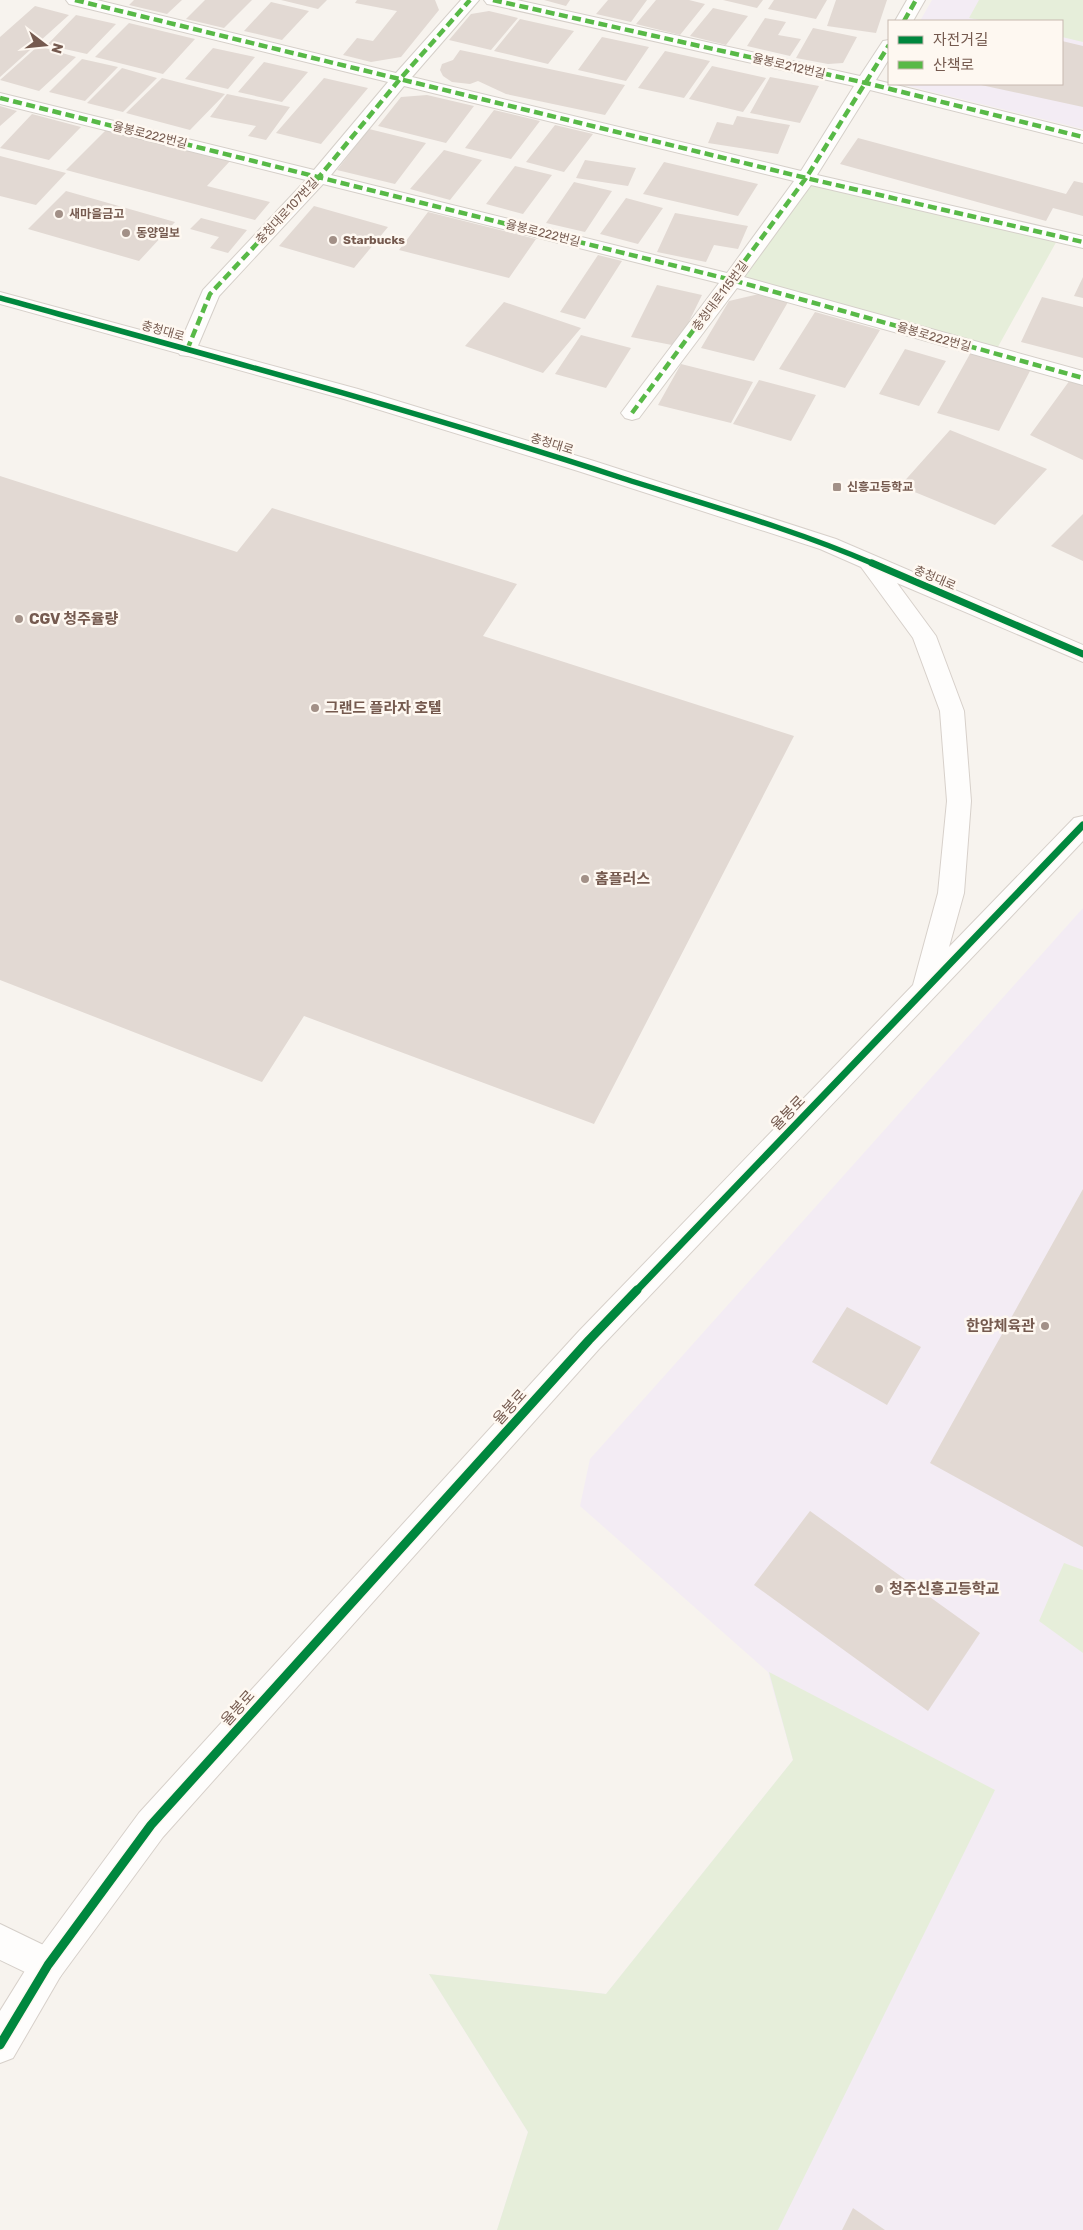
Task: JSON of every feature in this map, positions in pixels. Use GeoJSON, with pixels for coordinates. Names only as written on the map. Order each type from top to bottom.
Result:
{"type":"FeatureCollection","features":[{"type":"Feature","properties":{"kind":"street"},"geometry":{"type":"LineString","coordinates":[[75,0],[806,178],[1083,242]]}},
{"type":"Feature","properties":{"kind":"street","name":"충청대로107번길"},"geometry":{"type":"LineString","coordinates":[[187,350],[210,294],[319,177],[400,78],[470,0]]}},
{"type":"Feature","properties":{"kind":"street","name":"율봉로212번길"},"geometry":{"type":"LineString","coordinates":[[493,0],[866,83],[1083,137]]}},
{"type":"Feature","properties":{"kind":"street"},"geometry":{"type":"LineString","coordinates":[[905,20],[915,0]]}},
{"type":"Feature","properties":{"kind":"street","name":"충청대로115번길"},"geometry":{"type":"LineString","coordinates":[[632,413],[806,178],[888,47]]}},
{"type":"Feature","properties":{"kind":"street","name":"율봉로222번길"},"geometry":{"type":"LineString","coordinates":[[0,98],[732,280],[1083,378]]}},
{"type":"Feature","properties":{"kind":"street","name":"충청대로"},"geometry":{"type":"LineString","coordinates":[[0,298],[351,394],[586,466],[828,544],[1083,654]]}},
{"type":"Feature","properties":{"kind":"street"},"geometry":{"type":"LineString","coordinates":[[869,562],[924,636],[952,711],[959,801],[951,894],[924,990]]}},
{"type":"Feature","properties":{"kind":"street","name":"율봉로"},"geometry":{"type":"LineString","coordinates":[[0,2045],[48,1965],[151,1825],[589,1340],[1083,825]]}},
{"type":"Feature","properties":{"kind":"street"},"geometry":{"type":"LineString","coordinates":[[0,1941],[48,1965]]}},
{"type":"Feature","properties":{"kind":"shaded area"},"geometry":{"type":"Polygon","coordinates":[[[932,0],[1083,0],[1083,129],[904,85],[1063,85],[1063,20],[921,20],[932,0]]]}},
{"type":"Feature","properties":{"kind":"shaded area","name":"청주신흥고등학교"},"geometry":{"type":"Polygon","coordinates":[[[1083,908],[1083,2230],[497,2230],[528,2132],[429,1974],[606,1994],[793,1760],[768,1672],[580,1506],[590,1459],[1083,908]]]}},
{"type":"Feature","properties":{"kind":"green space"},"geometry":{"type":"Polygon","coordinates":[[[979,0],[1083,0],[1083,42],[1063,37],[1063,20],[980,20],[969,18],[979,0]]]}},
{"type":"Feature","properties":{"kind":"green space"},"geometry":{"type":"Polygon","coordinates":[[[806,178],[1059,237],[994,354],[732,280],[806,178]]]}},
{"type":"Feature","properties":{"kind":"green space"},"geometry":{"type":"Polygon","coordinates":[[[1064,1563],[1083,1570],[1083,1653],[1039,1621],[1064,1563]]]}},
{"type":"Feature","properties":{"kind":"green space"},"geometry":{"type":"Polygon","coordinates":[[[769,1672],[995,1790],[778,2230],[497,2230],[528,2132],[429,1974],[606,1994],[793,1760],[769,1672]]]}},
{"type":"Feature","properties":{"kind":"building"},"geometry":{"type":"Polygon","coordinates":[[[134,0],[182,0],[167,14],[129,5],[134,0]]]}},
{"type":"Feature","properties":{"kind":"building"},"geometry":{"type":"Polygon","coordinates":[[[205,0],[252,0],[224,28],[186,19],[205,0]]]}},
{"type":"Feature","properties":{"kind":"building"},"geometry":{"type":"Polygon","coordinates":[[[281,0],[327,0],[318,9],[281,0]]]}},
{"type":"Feature","properties":{"kind":"building"},"geometry":{"type":"Polygon","coordinates":[[[357,0],[435,0],[439,10],[401,57],[371,62],[343,55],[357,38],[373,41],[397,11],[355,3],[357,0]]]}},
{"type":"Feature","properties":{"kind":"building"},"geometry":{"type":"Polygon","coordinates":[[[544,0],[570,0],[566,6],[544,0]]]}},
{"type":"Feature","properties":{"kind":"building"},"geometry":{"type":"Polygon","coordinates":[[[608,0],[647,0],[631,22],[596,14],[608,0]]]}},
{"type":"Feature","properties":{"kind":"building"},"geometry":{"type":"Polygon","coordinates":[[[656,0],[689,0],[705,4],[680,35],[636,24],[656,0]]]}},
{"type":"Feature","properties":{"kind":"building"},"geometry":{"type":"Polygon","coordinates":[[[723,0],[763,0],[757,8],[723,0]]]}},
{"type":"Feature","properties":{"kind":"building"},"geometry":{"type":"Polygon","coordinates":[[[774,0],[827,0],[816,19],[768,9],[774,0]]]}},
{"type":"Feature","properties":{"kind":"building"},"geometry":{"type":"Polygon","coordinates":[[[836,0],[887,0],[876,33],[827,26],[836,0]]]}},
{"type":"Feature","properties":{"kind":"building"},"geometry":{"type":"Polygon","coordinates":[[[271,2],[309,11],[282,40],[244,31],[271,2]]]}},
{"type":"Feature","properties":{"kind":"building"},"geometry":{"type":"Polygon","coordinates":[[[35,6],[69,15],[0,77],[0,37],[35,6]]]}},
{"type":"Feature","properties":{"kind":"building"},"geometry":{"type":"Polygon","coordinates":[[[713,8],[748,16],[726,45],[690,36],[713,8]]]}},
{"type":"Feature","properties":{"kind":"building"},"geometry":{"type":"Polygon","coordinates":[[[489,11],[518,18],[491,50],[449,40],[471,14],[489,11]]]}},
{"type":"Feature","properties":{"kind":"building"},"geometry":{"type":"Polygon","coordinates":[[[76,15],[116,24],[87,54],[47,45],[76,15]]]}},
{"type":"Feature","properties":{"kind":"building"},"geometry":{"type":"Polygon","coordinates":[[[765,18],[786,22],[778,35],[801,39],[790,56],[747,46],[765,18]]]}},
{"type":"Feature","properties":{"kind":"building"},"geometry":{"type":"Polygon","coordinates":[[[520,19],[574,31],[548,64],[494,51],[520,19]]]}},
{"type":"Feature","properties":{"kind":"building"},"geometry":{"type":"Polygon","coordinates":[[[129,23],[195,39],[163,74],[95,57],[129,23]]]}},
{"type":"Feature","properties":{"kind":"building"},"geometry":{"type":"Polygon","coordinates":[[[813,28],[857,37],[843,63],[828,64],[796,58],[813,28]]]}},
{"type":"Feature","properties":{"kind":"building"},"geometry":{"type":"Polygon","coordinates":[[[602,37],[649,47],[626,81],[578,70],[602,37]]]}},
{"type":"Feature","properties":{"kind":"building"},"geometry":{"type":"Polygon","coordinates":[[[1063,41],[1083,46],[1083,107],[981,85],[1063,85],[1063,41]]]}},
{"type":"Feature","properties":{"kind":"building"},"geometry":{"type":"Polygon","coordinates":[[[38,46],[76,57],[39,91],[0,80],[38,46]]]}},
{"type":"Feature","properties":{"kind":"building"},"geometry":{"type":"Polygon","coordinates":[[[213,48],[255,57],[228,89],[185,79],[213,48]]]}},
{"type":"Feature","properties":{"kind":"building"},"geometry":{"type":"Polygon","coordinates":[[[460,50],[625,85],[605,115],[506,94],[478,81],[470,84],[452,82],[443,76],[440,70],[442,64],[453,60],[460,50]]]}},
{"type":"Feature","properties":{"kind":"building"},"geometry":{"type":"Polygon","coordinates":[[[665,51],[710,61],[684,98],[638,88],[665,51]]]}},
{"type":"Feature","properties":{"kind":"building"},"geometry":{"type":"Polygon","coordinates":[[[82,59],[118,67],[85,101],[49,92],[82,59]]]}},
{"type":"Feature","properties":{"kind":"building"},"geometry":{"type":"Polygon","coordinates":[[[264,62],[308,72],[282,102],[238,92],[264,62]]]}},
{"type":"Feature","properties":{"kind":"building"},"geometry":{"type":"Polygon","coordinates":[[[712,66],[766,78],[743,112],[689,99],[712,66]]]}},
{"type":"Feature","properties":{"kind":"building"},"geometry":{"type":"Polygon","coordinates":[[[122,68],[157,78],[123,112],[87,103],[122,68]]]}},
{"type":"Feature","properties":{"kind":"building"},"geometry":{"type":"Polygon","coordinates":[[[770,77],[819,86],[800,123],[750,113],[770,77]]]}},
{"type":"Feature","properties":{"kind":"building"},"geometry":{"type":"Polygon","coordinates":[[[162,78],[225,94],[190,130],[126,113],[162,78]]]}},
{"type":"Feature","properties":{"kind":"building"},"geometry":{"type":"Polygon","coordinates":[[[324,78],[368,88],[321,144],[276,133],[324,78]]]}},
{"type":"Feature","properties":{"kind":"building"},"geometry":{"type":"Polygon","coordinates":[[[227,94],[290,107],[266,140],[248,136],[256,126],[210,117],[227,94]]]}},
{"type":"Feature","properties":{"kind":"building"},"geometry":{"type":"Polygon","coordinates":[[[427,95],[474,106],[446,143],[378,126],[401,97],[427,95]]]}},
{"type":"Feature","properties":{"kind":"building"},"geometry":{"type":"Polygon","coordinates":[[[0,106],[17,111],[0,126],[0,106]]]}},
{"type":"Feature","properties":{"kind":"building"},"geometry":{"type":"Polygon","coordinates":[[[494,110],[540,121],[511,159],[465,148],[494,110]]]}},
{"type":"Feature","properties":{"kind":"building"},"geometry":{"type":"Polygon","coordinates":[[[32,114],[81,127],[49,160],[0,148],[32,114]]]}},
{"type":"Feature","properties":{"kind":"building"},"geometry":{"type":"Polygon","coordinates":[[[737,116],[790,125],[778,154],[708,143],[717,122],[733,125],[737,116]]]}},
{"type":"Feature","properties":{"kind":"building"},"geometry":{"type":"Polygon","coordinates":[[[555,125],[593,134],[564,172],[526,162],[555,125]]]}},
{"type":"Feature","properties":{"kind":"building"},"geometry":{"type":"Polygon","coordinates":[[[107,129],[230,161],[207,186],[270,202],[255,220],[66,170],[107,129]]]}},
{"type":"Feature","properties":{"kind":"building"},"geometry":{"type":"Polygon","coordinates":[[[369,129],[426,143],[395,184],[337,170],[369,129]]]}},
{"type":"Feature","properties":{"kind":"building"},"geometry":{"type":"Polygon","coordinates":[[[858,138],[1066,194],[1074,181],[1083,183],[1083,216],[1053,208],[1046,221],[840,164],[858,138]]]}},
{"type":"Feature","properties":{"kind":"building"},"geometry":{"type":"Polygon","coordinates":[[[444,150],[482,160],[450,200],[410,189],[444,150]]]}},
{"type":"Feature","properties":{"kind":"building"},"geometry":{"type":"Polygon","coordinates":[[[0,156],[66,173],[36,205],[0,196],[0,156]]]}},
{"type":"Feature","properties":{"kind":"building"},"geometry":{"type":"Polygon","coordinates":[[[585,160],[636,168],[628,186],[576,178],[585,160]]]}},
{"type":"Feature","properties":{"kind":"building"},"geometry":{"type":"Polygon","coordinates":[[[664,162],[758,184],[738,216],[643,194],[664,162]]]}},
{"type":"Feature","properties":{"kind":"building"},"geometry":{"type":"Polygon","coordinates":[[[515,166],[552,175],[523,214],[486,204],[515,166]]]}},
{"type":"Feature","properties":{"kind":"building"},"geometry":{"type":"Polygon","coordinates":[[[574,182],[612,191],[585,232],[546,223],[574,182]]]}},
{"type":"Feature","properties":{"kind":"building"},"geometry":{"type":"Polygon","coordinates":[[[66,191],[175,222],[139,261],[28,229],[66,191]]]}},
{"type":"Feature","properties":{"kind":"building"},"geometry":{"type":"Polygon","coordinates":[[[626,198],[663,208],[638,244],[600,234],[626,198]]]}},
{"type":"Feature","properties":{"kind":"building"},"geometry":{"type":"Polygon","coordinates":[[[314,206],[388,227],[354,268],[279,246],[314,206]]]}},
{"type":"Feature","properties":{"kind":"building"},"geometry":{"type":"Polygon","coordinates":[[[428,212],[536,239],[509,278],[399,250],[428,212]]]}},
{"type":"Feature","properties":{"kind":"building"},"geometry":{"type":"Polygon","coordinates":[[[675,213],[748,226],[738,249],[714,245],[706,262],[657,252],[675,213]]]}},
{"type":"Feature","properties":{"kind":"building"},"geometry":{"type":"Polygon","coordinates":[[[201,218],[247,230],[228,253],[210,248],[219,237],[190,229],[201,218]]]}},
{"type":"Feature","properties":{"kind":"building"},"geometry":{"type":"Polygon","coordinates":[[[598,255],[622,261],[585,319],[560,312],[598,255]]]}},
{"type":"Feature","properties":{"kind":"building"},"geometry":{"type":"Polygon","coordinates":[[[1083,277],[1083,298],[1074,296],[1083,277]]]}},
{"type":"Feature","properties":{"kind":"building"},"geometry":{"type":"Polygon","coordinates":[[[657,285],[702,295],[677,346],[631,337],[657,285]]]}},
{"type":"Feature","properties":{"kind":"building"},"geometry":{"type":"Polygon","coordinates":[[[759,294],[788,302],[754,361],[701,348],[729,301],[759,294]]]}},
{"type":"Feature","properties":{"kind":"building"},"geometry":{"type":"Polygon","coordinates":[[[1042,297],[1083,307],[1083,358],[1021,342],[1042,297]]]}},
{"type":"Feature","properties":{"kind":"building"},"geometry":{"type":"Polygon","coordinates":[[[504,302],[581,328],[543,373],[465,346],[504,302]]]}},
{"type":"Feature","properties":{"kind":"building"},"geometry":{"type":"Polygon","coordinates":[[[815,312],[880,330],[845,388],[779,369],[815,312]]]}},
{"type":"Feature","properties":{"kind":"building"},"geometry":{"type":"Polygon","coordinates":[[[581,335],[631,348],[606,388],[555,374],[581,335]]]}},
{"type":"Feature","properties":{"kind":"building"},"geometry":{"type":"Polygon","coordinates":[[[905,349],[946,361],[919,406],[879,394],[905,349]]]}},
{"type":"Feature","properties":{"kind":"building"},"geometry":{"type":"Polygon","coordinates":[[[971,352],[1031,369],[999,431],[937,413],[971,352]]]}},
{"type":"Feature","properties":{"kind":"building"},"geometry":{"type":"Polygon","coordinates":[[[681,364],[753,382],[731,423],[658,405],[681,364]]]}},
{"type":"Feature","properties":{"kind":"building"},"geometry":{"type":"Polygon","coordinates":[[[759,380],[816,395],[791,441],[733,424],[759,380]]]}},
{"type":"Feature","properties":{"kind":"building"},"geometry":{"type":"Polygon","coordinates":[[[1070,380],[1083,384],[1083,460],[1030,435],[1070,380]]]}},
{"type":"Feature","properties":{"kind":"building"},"geometry":{"type":"Polygon","coordinates":[[[950,430],[1047,469],[995,525],[900,486],[950,430]]]}},
{"type":"Feature","properties":{"kind":"building"},"geometry":{"type":"Polygon","coordinates":[[[0,476],[237,552],[272,508],[517,584],[483,636],[794,736],[594,1124],[304,1016],[262,1082],[0,980],[0,476]]]}},
{"type":"Feature","properties":{"kind":"building"},"geometry":{"type":"Polygon","coordinates":[[[1083,514],[1083,561],[1051,546],[1083,514]]]}},
{"type":"Feature","properties":{"kind":"building","name":"한암체육관"},"geometry":{"type":"Polygon","coordinates":[[[1083,1189],[1083,1547],[930,1463],[1083,1189]]]}},
{"type":"Feature","properties":{"kind":"building"},"geometry":{"type":"Polygon","coordinates":[[[847,1307],[921,1347],[887,1405],[812,1362],[847,1307]]]}},
{"type":"Feature","properties":{"kind":"building"},"geometry":{"type":"Polygon","coordinates":[[[810,1511],[980,1633],[928,1711],[754,1585],[810,1511]]]}},
{"type":"Feature","properties":{"kind":"building"},"geometry":{"type":"Polygon","coordinates":[[[853,2208],[885,2230],[842,2230],[853,2208]]]}},
{"type":"Feature","properties":{"kind":"marked path"},"geometry":{"type":"LineString","coordinates":[[75,0],[806,178],[1083,242]]}},
{"type":"Feature","properties":{"kind":"marked path"},"geometry":{"type":"LineString","coordinates":[[187,350],[210,294],[319,177],[400,79],[470,0]]}},
{"type":"Feature","properties":{"kind":"marked path"},"geometry":{"type":"LineString","coordinates":[[493,0],[866,83],[1083,137]]}},
{"type":"Feature","properties":{"kind":"marked path"},"geometry":{"type":"LineString","coordinates":[[905,20],[916,0]]}},
{"type":"Feature","properties":{"kind":"marked path"},"geometry":{"type":"LineString","coordinates":[[632,413],[806,178],[888,47]]}},
{"type":"Feature","properties":{"kind":"marked path"},"geometry":{"type":"LineString","coordinates":[[0,98],[732,280],[1083,378]]}},
{"type":"Feature","properties":{"kind":"cycle path"},"geometry":{"type":"LineString","coordinates":[[0,298],[351,394],[586,466],[828,544],[1083,654]]}},
{"type":"Feature","properties":{"kind":"cycle path"},"geometry":{"type":"LineString","coordinates":[[0,2045],[48,1965],[151,1825],[589,1340],[1083,825]]}},
{"type":"Feature","properties":{"kind":"place","name":"새마을금고"},"geometry":{"type":"Point","coordinates":[59,214]}},
{"type":"Feature","properties":{"kind":"place","name":"동양일보"},"geometry":{"type":"Point","coordinates":[126,233]}},
{"type":"Feature","properties":{"kind":"place","name":"Starbucks"},"geometry":{"type":"Point","coordinates":[333,240]}},
{"type":"Feature","properties":{"kind":"place","name":"신흥고등학교"},"geometry":{"type":"Point","coordinates":[837,487]}},
{"type":"Feature","properties":{"kind":"place","name":"CGV 청주율량"},"geometry":{"type":"Point","coordinates":[19,619]}},
{"type":"Feature","properties":{"kind":"place","name":"그랜드 플라자 호텔"},"geometry":{"type":"Point","coordinates":[315,708]}},
{"type":"Feature","properties":{"kind":"place","name":"홈플러스"},"geometry":{"type":"Point","coordinates":[585,879]}},
{"type":"Feature","properties":{"kind":"place","name":"한암체육관"},"geometry":{"type":"Point","coordinates":[1045,1326]}},
{"type":"Feature","properties":{"kind":"place","name":"청주신흥고등학교"},"geometry":{"type":"Point","coordinates":[879,1589]}}]}
